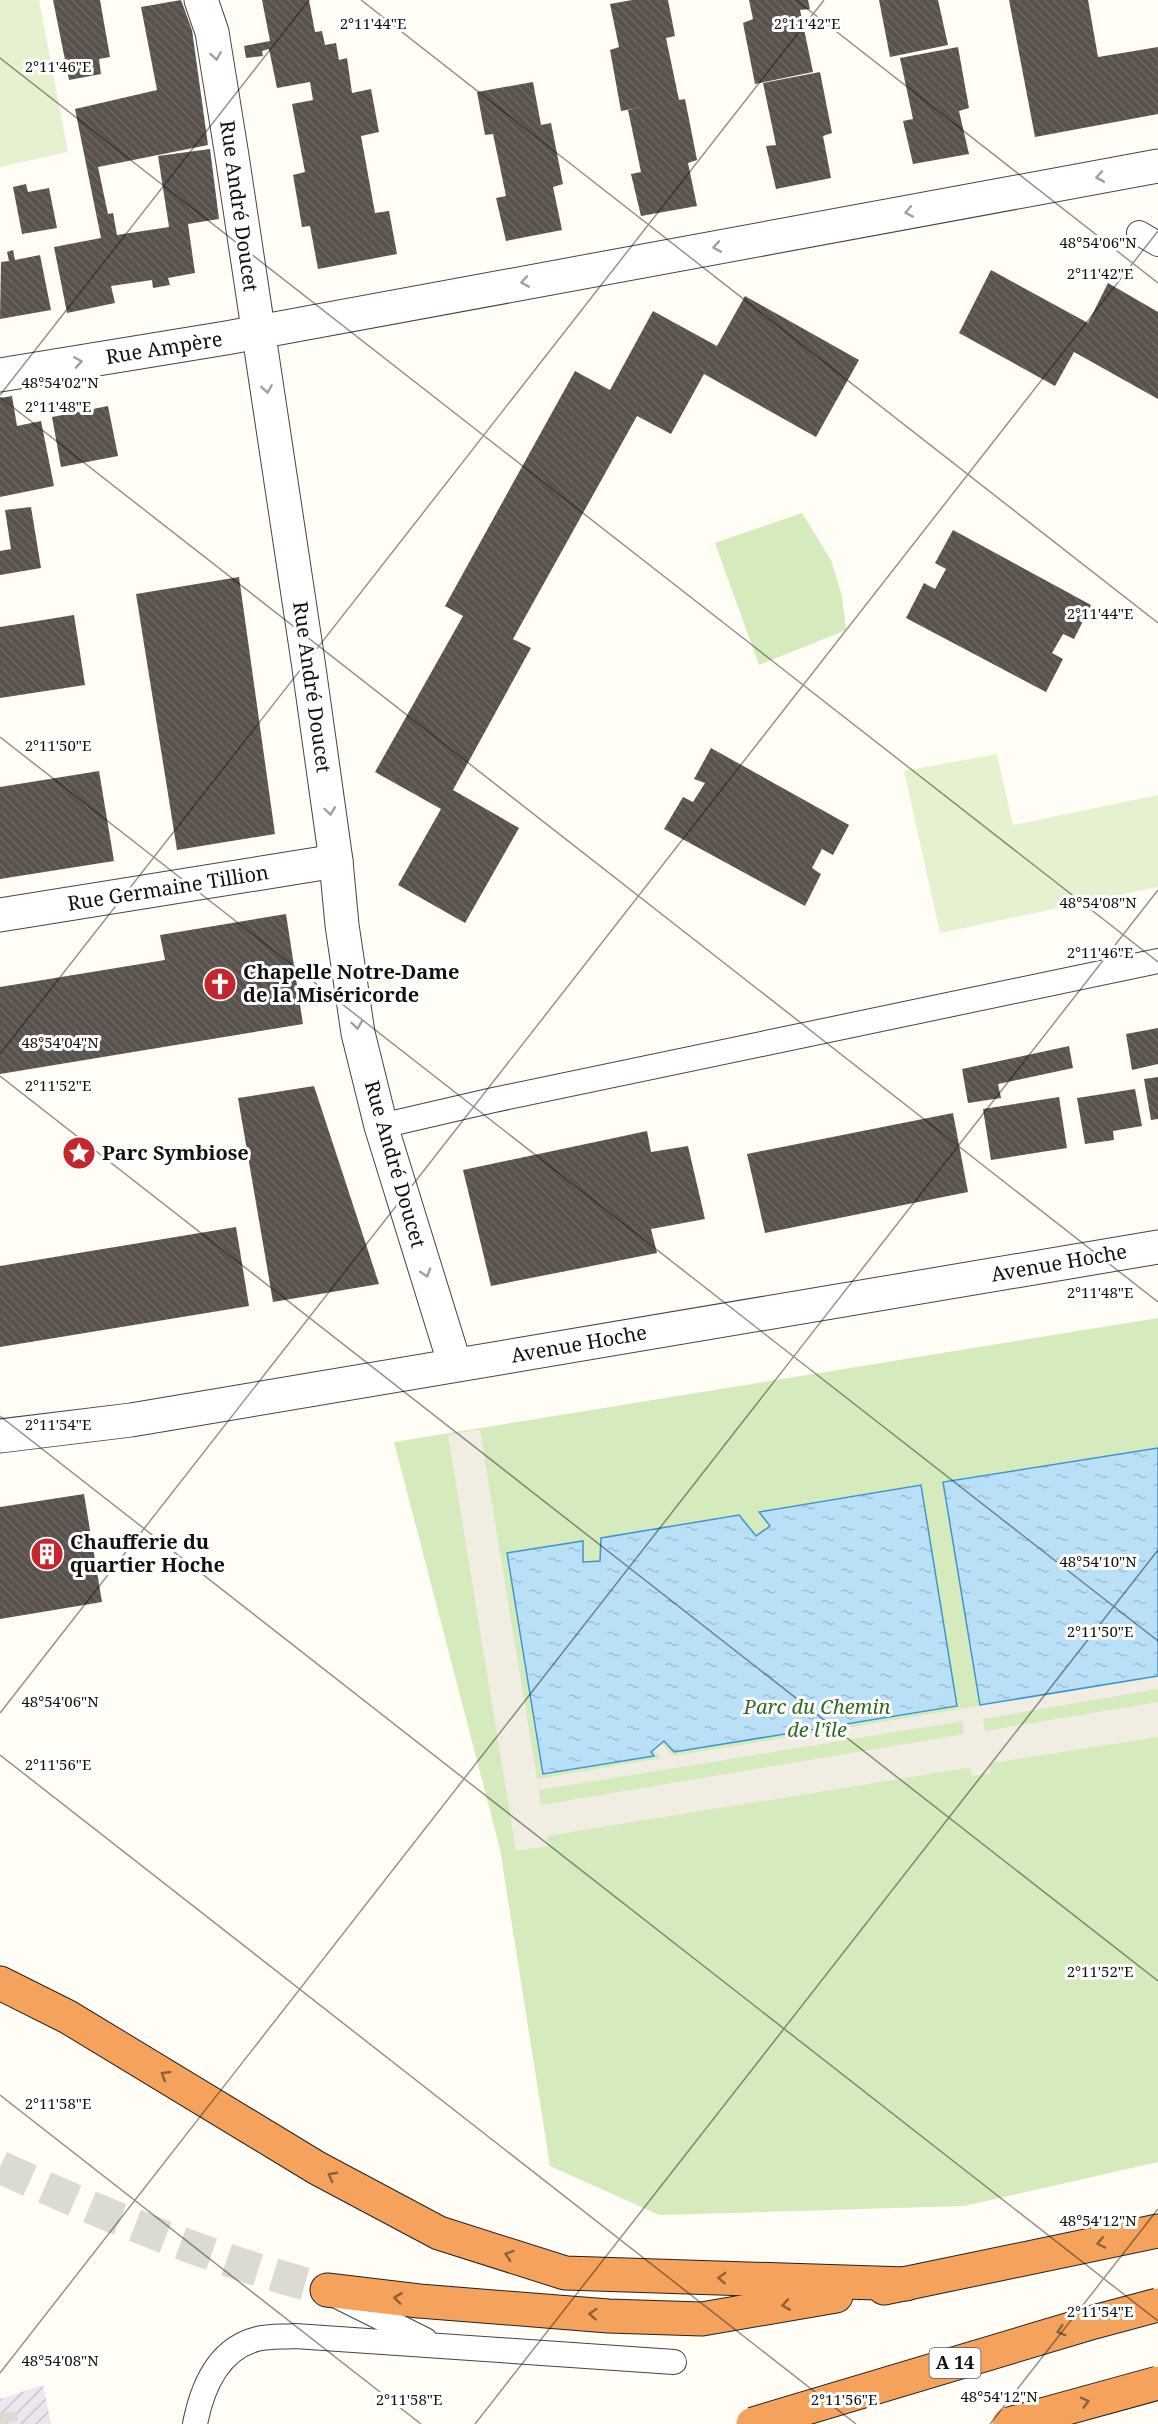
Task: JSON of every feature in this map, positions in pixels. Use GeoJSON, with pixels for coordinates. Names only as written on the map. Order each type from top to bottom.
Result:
{"type":"FeatureCollection","features":[{"type":"Feature","properties":{"kind":"highway"},"geometry":{"type":"LineString","coordinates":[[0,1983],[68,2018],[317,2168],[439,2233],[565,2273],[906,2284]]}},
{"type":"Feature","properties":{"kind":"highway"},"geometry":{"type":"LineString","coordinates":[[327,2290],[455,2304],[608,2316],[702,2319],[906,2284],[1158,2231]]}},
{"type":"Feature","properties":{"kind":"highway","name":"A 14"},"geometry":{"type":"LineString","coordinates":[[753,2424],[1158,2305]]}},
{"type":"Feature","properties":{"kind":"highway"},"geometry":{"type":"LineString","coordinates":[[1009,2424],[1158,2383]]}},
{"type":"Feature","properties":{"kind":"street","name":"Rue André Doucet"},"geometry":{"type":"LineString","coordinates":[[201,0],[214,43],[258,332],[336,861],[342,925],[358,1033],[381,1126],[455,1365]]}},
{"type":"Feature","properties":{"kind":"street","name":"Rue Ampère"},"geometry":{"type":"LineString","coordinates":[[0,375],[258,332],[1158,166]]}},
{"type":"Feature","properties":{"kind":"street","name":"Rue Germaine Tillion"},"geometry":{"type":"LineString","coordinates":[[0,915],[336,861]]}},
{"type":"Feature","properties":{"kind":"street","name":"Avenue Hoche"},"geometry":{"type":"LineString","coordinates":[[0,1436],[131,1420],[1158,1246]]}},
{"type":"Feature","properties":{"kind":"lane"},"geometry":{"type":"LineString","coordinates":[[381,1126],[501,1098],[1158,961]]}},
{"type":"Feature","properties":{"kind":"lane"},"geometry":{"type":"LineString","coordinates":[[327,2290],[435,2346]]}},
{"type":"Feature","properties":{"kind":"lane"},"geometry":{"type":"LineString","coordinates":[[195,2424],[208,2379],[230,2352],[257,2339],[295,2336],[674,2362]]}},
{"type":"Feature","properties":{"kind":"shaded area"},"geometry":{"type":"Polygon","coordinates":[[[480,1430],[537,1779],[661,1758],[654,1750],[661,1743],[673,1756],[1158,1677],[1158,1689],[983,1719],[985,1731],[1158,1702],[1158,1737],[992,1763],[988,1767],[991,1773],[972,1776],[971,1769],[967,1768],[547,1836],[548,1846],[516,1851],[448,1435],[480,1430]],[[963,1721],[539,1790],[541,1805],[964,1734],[963,1721]]]}},
{"type":"Feature","properties":{"kind":"shaded area"},"geometry":{"type":"Polygon","coordinates":[[[43,2385],[51,2424],[0,2424],[0,2399],[43,2385]]]}},
{"type":"Feature","properties":{"kind":"green space"},"geometry":{"type":"Polygon","coordinates":[[[0,0],[39,0],[68,152],[0,167],[0,0]]]}},
{"type":"Feature","properties":{"kind":"green space"},"geometry":{"type":"Polygon","coordinates":[[[802,513],[831,560],[842,596],[846,630],[759,665],[715,543],[802,513]]]}},
{"type":"Feature","properties":{"kind":"green space"},"geometry":{"type":"Polygon","coordinates":[[[997,754],[1013,825],[1158,795],[1158,887],[940,933],[904,771],[997,754]]]}},
{"type":"Feature","properties":{"kind":"green space","name":"Parc du Chemin de l'île"},"geometry":{"type":"Polygon","coordinates":[[[1158,1318],[1158,2162],[964,2206],[659,2215],[550,2166],[500,1849],[394,1442],[1158,1318]]]}},
{"type":"Feature","properties":{"kind":"water"},"geometry":{"type":"Polygon","coordinates":[[[1158,1448],[1158,1676],[980,1705],[943,1482],[1158,1448]]]}},
{"type":"Feature","properties":{"kind":"water"},"geometry":{"type":"Polygon","coordinates":[[[921,1485],[957,1706],[674,1752],[664,1741],[651,1752],[654,1756],[543,1774],[507,1553],[583,1541],[583,1562],[600,1561],[601,1538],[739,1515],[756,1536],[770,1526],[759,1512],[921,1485]]]}},
{"type":"Feature","properties":{"kind":"building"},"geometry":{"type":"Polygon","coordinates":[[[53,0],[100,0],[110,57],[99,59],[101,74],[69,80],[53,0]]]}},
{"type":"Feature","properties":{"kind":"building"},"geometry":{"type":"Polygon","coordinates":[[[181,0],[192,30],[208,145],[98,167],[108,214],[113,213],[117,235],[169,227],[158,156],[210,149],[219,219],[188,224],[195,273],[168,278],[170,285],[153,288],[152,280],[111,286],[115,303],[67,313],[54,247],[101,238],[75,109],[157,90],[141,7],[181,0]]]}},
{"type":"Feature","properties":{"kind":"building"},"geometry":{"type":"Polygon","coordinates":[[[262,0],[309,0],[315,32],[322,31],[325,45],[336,43],[339,60],[347,58],[352,93],[371,89],[379,132],[361,136],[375,213],[389,211],[397,254],[318,269],[310,226],[302,227],[293,175],[305,172],[292,104],[313,100],[310,82],[277,88],[269,49],[262,51],[263,56],[246,58],[244,46],[270,41],[262,0]]]}},
{"type":"Feature","properties":{"kind":"building"},"geometry":{"type":"Polygon","coordinates":[[[632,0],[668,0],[675,36],[666,38],[679,100],[685,99],[697,160],[688,163],[697,206],[641,216],[631,174],[641,172],[628,110],[644,107],[621,111],[610,50],[619,47],[610,4],[632,0]]]}},
{"type":"Feature","properties":{"kind":"building"},"geometry":{"type":"Polygon","coordinates":[[[749,0],[808,0],[810,9],[800,10],[813,72],[755,84],[743,23],[753,19],[749,0]]]}},
{"type":"Feature","properties":{"kind":"building"},"geometry":{"type":"Polygon","coordinates":[[[879,0],[938,0],[948,45],[890,57],[879,0]]]}},
{"type":"Feature","properties":{"kind":"building"},"geometry":{"type":"Polygon","coordinates":[[[1009,0],[1088,0],[1098,57],[1158,47],[1158,114],[1035,137],[1009,0]]]}},
{"type":"Feature","properties":{"kind":"building"},"geometry":{"type":"Polygon","coordinates":[[[958,47],[969,108],[959,111],[969,154],[913,164],[903,121],[913,119],[900,58],[958,47]]]}},
{"type":"Feature","properties":{"kind":"building"},"geometry":{"type":"Polygon","coordinates":[[[820,72],[832,133],[823,136],[831,178],[776,189],[766,146],[776,145],[763,83],[820,72]]]}},
{"type":"Feature","properties":{"kind":"building"},"geometry":{"type":"Polygon","coordinates":[[[533,82],[541,125],[551,123],[563,184],[553,187],[562,230],[506,241],[496,198],[506,196],[493,134],[485,135],[477,92],[533,82]]]}},
{"type":"Feature","properties":{"kind":"building"},"geometry":{"type":"Polygon","coordinates":[[[26,184],[28,192],[49,188],[57,228],[22,234],[13,187],[26,184]]]}},
{"type":"Feature","properties":{"kind":"building"},"geometry":{"type":"Polygon","coordinates":[[[13,250],[15,260],[40,255],[51,310],[0,319],[1,262],[9,261],[7,252],[13,250]]]}},
{"type":"Feature","properties":{"kind":"building"},"geometry":{"type":"Polygon","coordinates":[[[991,270],[1088,323],[1108,283],[1158,312],[1158,399],[1074,352],[1055,386],[959,333],[991,270]]]}},
{"type":"Feature","properties":{"kind":"building"},"geometry":{"type":"Polygon","coordinates":[[[745,296],[859,360],[816,437],[704,374],[671,434],[637,416],[513,639],[531,648],[453,790],[519,828],[465,923],[398,885],[441,809],[375,772],[463,616],[445,606],[575,371],[610,390],[653,311],[717,346],[745,296]]]}},
{"type":"Feature","properties":{"kind":"building"},"geometry":{"type":"Polygon","coordinates":[[[12,396],[17,426],[41,421],[54,486],[0,497],[0,398],[12,396]]]}},
{"type":"Feature","properties":{"kind":"building"},"geometry":{"type":"Polygon","coordinates":[[[108,406],[118,456],[61,467],[52,417],[108,406]]]}},
{"type":"Feature","properties":{"kind":"building"},"geometry":{"type":"Polygon","coordinates":[[[31,507],[41,568],[0,575],[0,551],[11,549],[5,510],[31,507]]]}},
{"type":"Feature","properties":{"kind":"building"},"geometry":{"type":"Polygon","coordinates":[[[953,530],[1091,605],[1074,639],[1063,634],[1052,653],[1063,659],[1046,692],[906,618],[924,583],[935,589],[946,569],[935,563],[953,530]]]}},
{"type":"Feature","properties":{"kind":"building"},"geometry":{"type":"Polygon","coordinates":[[[239,577],[275,834],[177,850],[136,594],[239,577]]]}},
{"type":"Feature","properties":{"kind":"building"},"geometry":{"type":"Polygon","coordinates":[[[74,615],[85,685],[0,698],[0,627],[74,615]]]}},
{"type":"Feature","properties":{"kind":"building"},"geometry":{"type":"Polygon","coordinates":[[[711,748],[849,825],[833,855],[822,849],[812,868],[821,874],[805,906],[664,829],[683,797],[693,802],[705,783],[694,779],[711,748]]]}},
{"type":"Feature","properties":{"kind":"building"},"geometry":{"type":"Polygon","coordinates":[[[99,771],[114,861],[0,879],[0,787],[99,771]]]}},
{"type":"Feature","properties":{"kind":"building"},"geometry":{"type":"Polygon","coordinates":[[[286,914],[303,1024],[0,1074],[0,987],[165,960],[160,935],[286,914]]]}},
{"type":"Feature","properties":{"kind":"building"},"geometry":{"type":"Polygon","coordinates":[[[1158,1028],[1158,1064],[1132,1070],[1126,1034],[1158,1028]]]}},
{"type":"Feature","properties":{"kind":"building"},"geometry":{"type":"Polygon","coordinates":[[[1069,1046],[1073,1068],[998,1084],[1001,1098],[968,1103],[962,1069],[1069,1046]]]}},
{"type":"Feature","properties":{"kind":"building"},"geometry":{"type":"Polygon","coordinates":[[[1158,1077],[1158,1119],[1151,1120],[1144,1079],[1158,1077]]]}},
{"type":"Feature","properties":{"kind":"building"},"geometry":{"type":"Polygon","coordinates":[[[314,1086],[379,1284],[273,1302],[238,1098],[314,1086]]]}},
{"type":"Feature","properties":{"kind":"building"},"geometry":{"type":"Polygon","coordinates":[[[1135,1089],[1142,1126],[1113,1131],[1114,1140],[1085,1144],[1077,1098],[1135,1089]]]}},
{"type":"Feature","properties":{"kind":"building"},"geometry":{"type":"Polygon","coordinates":[[[1059,1097],[1067,1148],[991,1160],[983,1109],[1059,1097]]]}},
{"type":"Feature","properties":{"kind":"building"},"geometry":{"type":"Polygon","coordinates":[[[953,1113],[968,1192],[765,1233],[747,1154],[953,1113]]]}},
{"type":"Feature","properties":{"kind":"building"},"geometry":{"type":"Polygon","coordinates":[[[647,1131],[651,1152],[688,1146],[705,1219],[651,1229],[657,1253],[491,1286],[463,1170],[647,1131]]]}},
{"type":"Feature","properties":{"kind":"building"},"geometry":{"type":"Polygon","coordinates":[[[236,1227],[249,1306],[0,1347],[0,1266],[236,1227]]]}},
{"type":"Feature","properties":{"kind":"building","name":"Chaufferie du quartier Hoche"},"geometry":{"type":"Polygon","coordinates":[[[84,1494],[102,1602],[0,1619],[0,1507],[84,1494]]]}},
{"type":"Feature","properties":{"kind":"tunnel"},"geometry":{"type":"LineString","coordinates":[[0,2167],[161,2236],[243,2265],[327,2290]]}},
{"type":"Feature","properties":{"kind":"tunnel"},"geometry":{"type":"LineString","coordinates":[[0,2414],[2,2424]]}},
{"type":"Feature","properties":{"kind":"place","name":"Chapelle Notre-Dame de la Miséricorde"},"geometry":{"type":"Point","coordinates":[220,984]}},
{"type":"Feature","properties":{"kind":"place","name":"Parc Symbiose"},"geometry":{"type":"Point","coordinates":[79,1153]}},
{"type":"Feature","properties":{"kind":"place","name":"Chaufferie du quartier Hoche"},"geometry":{"type":"Point","coordinates":[47,1554]}}]}
